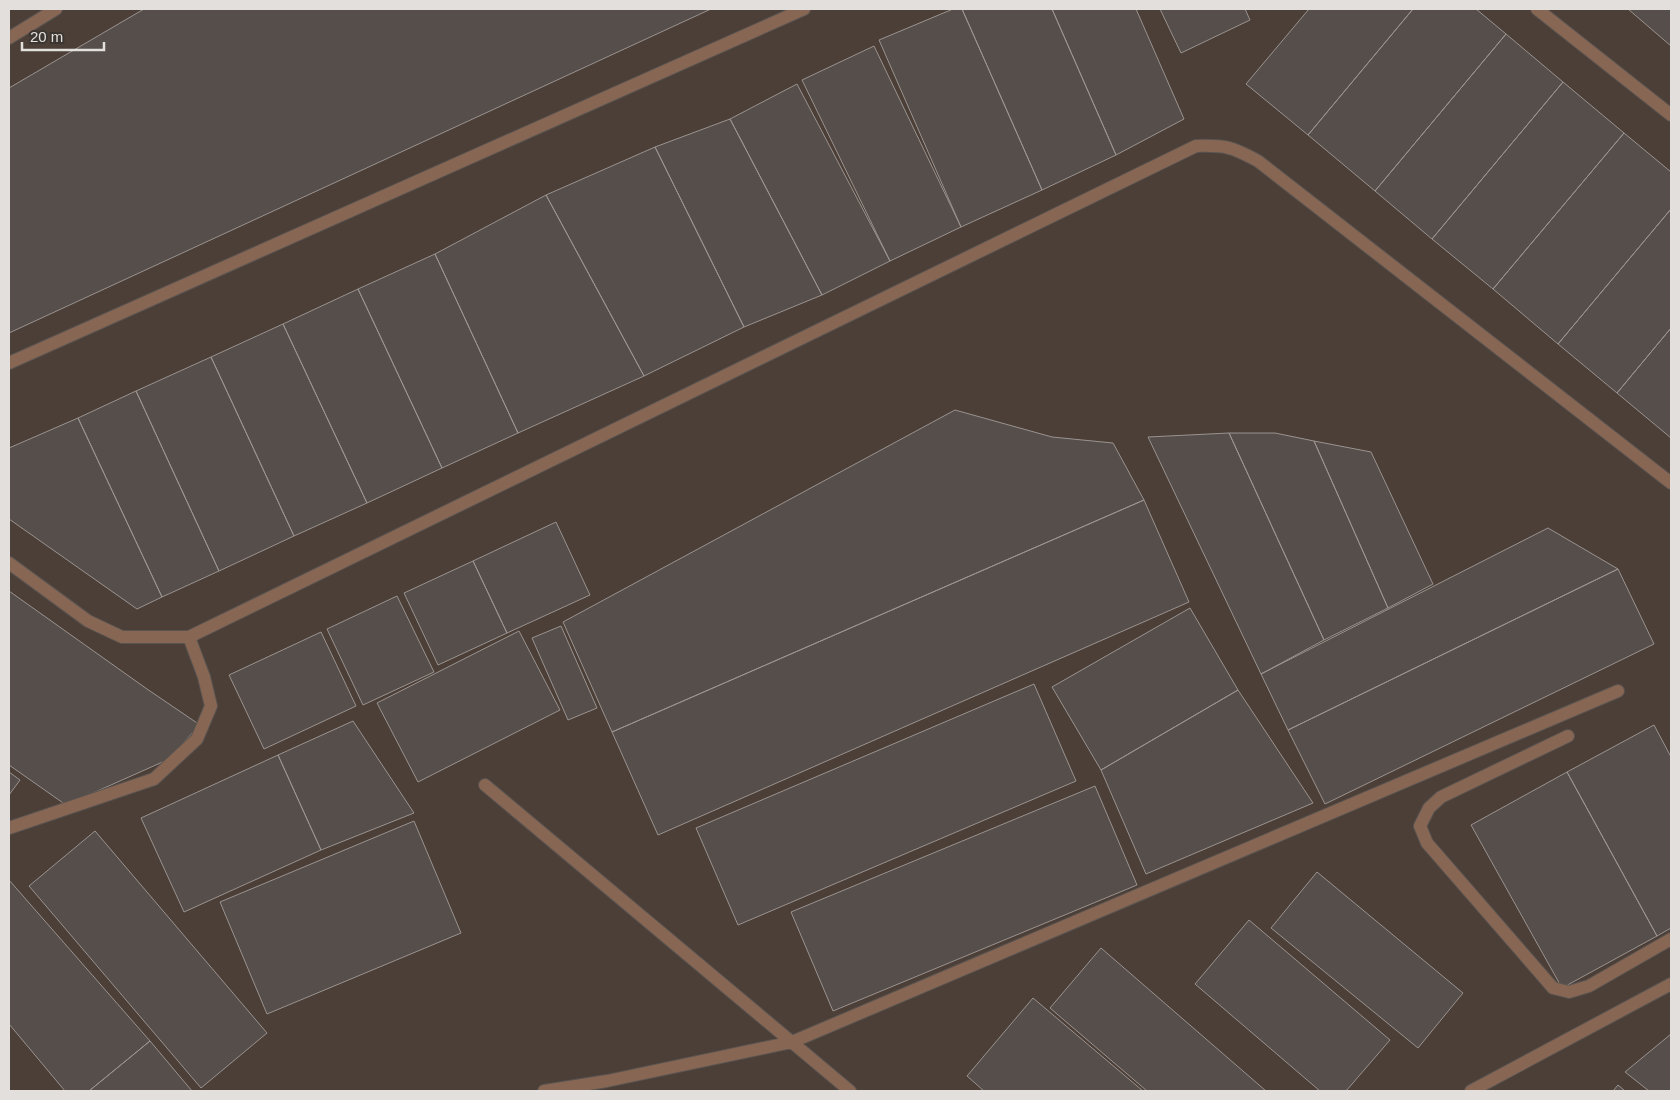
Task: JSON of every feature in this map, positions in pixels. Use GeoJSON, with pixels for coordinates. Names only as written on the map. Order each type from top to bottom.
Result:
{"type":"FeatureCollection","features":[{"type":"Feature","properties":{"kind":"lane"},"geometry":{"type":"LineString","coordinates":[[9,38],[56,9]]}},
{"type":"Feature","properties":{"kind":"lane"},"geometry":{"type":"LineString","coordinates":[[9,363],[804,9]]}},
{"type":"Feature","properties":{"kind":"lane"},"geometry":{"type":"LineString","coordinates":[[1537,9],[1671,115]]}},
{"type":"Feature","properties":{"kind":"lane"},"geometry":{"type":"LineString","coordinates":[[9,563],[88,621],[122,636],[188,637],[1196,146],[1217,145],[1234,148],[1258,161],[1671,483]]}},
{"type":"Feature","properties":{"kind":"lane"},"geometry":{"type":"LineString","coordinates":[[9,828],[154,779],[198,739],[210,706],[204,677],[188,637]]}},
{"type":"Feature","properties":{"kind":"lane"},"geometry":{"type":"LineString","coordinates":[[544,1091],[608,1086],[792,1042],[1618,691]]}},
{"type":"Feature","properties":{"kind":"lane"},"geometry":{"type":"LineString","coordinates":[[1568,736],[1441,797],[1429,808],[1420,826],[1427,843],[1553,988],[1568,992],[1589,986],[1671,939]]}},
{"type":"Feature","properties":{"kind":"lane"},"geometry":{"type":"LineString","coordinates":[[485,785],[850,1091]]}},
{"type":"Feature","properties":{"kind":"lane"},"geometry":{"type":"LineString","coordinates":[[1471,1091],[1671,984]]}},
{"type":"Feature","properties":{"kind":"shaded area"},"geometry":{"type":"Polygon","coordinates":[[[9,9],[1671,9],[1671,1091],[9,1091],[9,9]]]}},
{"type":"Feature","properties":{"kind":"building"},"geometry":{"type":"Polygon","coordinates":[[[144,9],[711,9],[9,333],[9,88],[144,9]]]}},
{"type":"Feature","properties":{"kind":"building"},"geometry":{"type":"Polygon","coordinates":[[[953,9],[962,9],[1042,190],[961,227],[879,40],[953,9]]]}},
{"type":"Feature","properties":{"kind":"building"},"geometry":{"type":"Polygon","coordinates":[[[962,9],[1052,9],[1116,155],[1042,190],[962,9]]]}},
{"type":"Feature","properties":{"kind":"building"},"geometry":{"type":"Polygon","coordinates":[[[1052,9],[1136,9],[1184,119],[1116,155],[1052,9]]]}},
{"type":"Feature","properties":{"kind":"building"},"geometry":{"type":"Polygon","coordinates":[[[1160,9],[1245,9],[1250,20],[1181,53],[1160,9]]]}},
{"type":"Feature","properties":{"kind":"building"},"geometry":{"type":"Polygon","coordinates":[[[1309,9],[1413,9],[1308,135],[1246,84],[1309,9]]]}},
{"type":"Feature","properties":{"kind":"building"},"geometry":{"type":"Polygon","coordinates":[[[1413,9],[1476,9],[1506,34],[1375,191],[1308,135],[1413,9]]]}},
{"type":"Feature","properties":{"kind":"building"},"geometry":{"type":"Polygon","coordinates":[[[1628,9],[1671,9],[1671,46],[1628,9]]]}},
{"type":"Feature","properties":{"kind":"building"},"geometry":{"type":"Polygon","coordinates":[[[1506,34],[1563,82],[1432,239],[1375,191],[1506,34]]]}},
{"type":"Feature","properties":{"kind":"building"},"geometry":{"type":"Polygon","coordinates":[[[874,46],[961,227],[890,261],[802,80],[874,46]]]}},
{"type":"Feature","properties":{"kind":"building"},"geometry":{"type":"Polygon","coordinates":[[[1563,82],[1624,133],[1493,289],[1432,239],[1563,82]]]}},
{"type":"Feature","properties":{"kind":"building"},"geometry":{"type":"Polygon","coordinates":[[[797,84],[890,261],[822,295],[730,119],[797,84]]]}},
{"type":"Feature","properties":{"kind":"building"},"geometry":{"type":"Polygon","coordinates":[[[730,119],[822,295],[744,327],[655,147],[730,119]]]}},
{"type":"Feature","properties":{"kind":"building"},"geometry":{"type":"Polygon","coordinates":[[[1624,133],[1671,172],[1671,209],[1558,344],[1493,289],[1624,133]]]}},
{"type":"Feature","properties":{"kind":"building"},"geometry":{"type":"Polygon","coordinates":[[[655,147],[744,327],[644,376],[546,195],[655,147]]]}},
{"type":"Feature","properties":{"kind":"building"},"geometry":{"type":"Polygon","coordinates":[[[546,195],[644,376],[518,433],[435,254],[546,195]]]}},
{"type":"Feature","properties":{"kind":"building"},"geometry":{"type":"Polygon","coordinates":[[[1671,209],[1671,328],[1617,393],[1558,344],[1671,209]]]}},
{"type":"Feature","properties":{"kind":"building"},"geometry":{"type":"Polygon","coordinates":[[[435,254],[518,433],[442,468],[358,289],[435,254]]]}},
{"type":"Feature","properties":{"kind":"building"},"geometry":{"type":"Polygon","coordinates":[[[358,289],[442,468],[367,503],[283,324],[358,289]]]}},
{"type":"Feature","properties":{"kind":"building"},"geometry":{"type":"Polygon","coordinates":[[[283,324],[367,503],[294,536],[211,357],[283,324]]]}},
{"type":"Feature","properties":{"kind":"building"},"geometry":{"type":"Polygon","coordinates":[[[1671,328],[1671,438],[1617,393],[1671,328]]]}},
{"type":"Feature","properties":{"kind":"building"},"geometry":{"type":"Polygon","coordinates":[[[211,357],[294,536],[219,571],[136,391],[211,357]]]}},
{"type":"Feature","properties":{"kind":"building"},"geometry":{"type":"Polygon","coordinates":[[[136,391],[219,571],[162,597],[78,418],[136,391]]]}},
{"type":"Feature","properties":{"kind":"building"},"geometry":{"type":"Polygon","coordinates":[[[955,410],[1052,437],[1113,443],[1144,500],[612,732],[563,622],[955,410]]]}},
{"type":"Feature","properties":{"kind":"building"},"geometry":{"type":"Polygon","coordinates":[[[78,418],[162,597],[137,609],[9,519],[9,448],[78,418]]]}},
{"type":"Feature","properties":{"kind":"building"},"geometry":{"type":"Polygon","coordinates":[[[1229,433],[1324,640],[1261,674],[1148,437],[1229,433]]]}},
{"type":"Feature","properties":{"kind":"building"},"geometry":{"type":"Polygon","coordinates":[[[1229,433],[1275,433],[1314,441],[1388,608],[1324,640],[1229,433]]]}},
{"type":"Feature","properties":{"kind":"building"},"geometry":{"type":"Polygon","coordinates":[[[1314,441],[1371,452],[1433,584],[1388,608],[1314,441]]]}},
{"type":"Feature","properties":{"kind":"building"},"geometry":{"type":"Polygon","coordinates":[[[1144,500],[1189,602],[658,835],[612,732],[1144,500]]]}},
{"type":"Feature","properties":{"kind":"building"},"geometry":{"type":"Polygon","coordinates":[[[556,522],[590,595],[507,633],[473,561],[556,522]]]}},
{"type":"Feature","properties":{"kind":"building"},"geometry":{"type":"Polygon","coordinates":[[[1548,528],[1618,569],[1288,730],[1261,674],[1548,528]]]}},
{"type":"Feature","properties":{"kind":"building"},"geometry":{"type":"Polygon","coordinates":[[[473,561],[507,633],[438,665],[404,593],[473,561]]]}},
{"type":"Feature","properties":{"kind":"building"},"geometry":{"type":"Polygon","coordinates":[[[1618,569],[1654,644],[1325,804],[1288,730],[1618,569]]]}},
{"type":"Feature","properties":{"kind":"building"},"geometry":{"type":"Polygon","coordinates":[[[9,591],[200,725],[167,760],[66,805],[9,765],[9,591]]]}},
{"type":"Feature","properties":{"kind":"building"},"geometry":{"type":"Polygon","coordinates":[[[397,596],[434,672],[363,705],[327,629],[397,596]]]}},
{"type":"Feature","properties":{"kind":"building"},"geometry":{"type":"Polygon","coordinates":[[[1190,608],[1238,690],[1101,770],[1052,687],[1190,608]]]}},
{"type":"Feature","properties":{"kind":"building"},"geometry":{"type":"Polygon","coordinates":[[[561,626],[597,708],[568,720],[532,638],[561,626]]]}},
{"type":"Feature","properties":{"kind":"building"},"geometry":{"type":"Polygon","coordinates":[[[519,631],[560,710],[418,782],[377,703],[519,631]]]}},
{"type":"Feature","properties":{"kind":"building"},"geometry":{"type":"Polygon","coordinates":[[[321,632],[356,706],[264,749],[229,675],[321,632]]]}},
{"type":"Feature","properties":{"kind":"building"},"geometry":{"type":"Polygon","coordinates":[[[1034,684],[1076,781],[738,925],[696,828],[1034,684]]]}},
{"type":"Feature","properties":{"kind":"building"},"geometry":{"type":"Polygon","coordinates":[[[1238,690],[1313,803],[1146,874],[1101,770],[1238,690]]]}},
{"type":"Feature","properties":{"kind":"building"},"geometry":{"type":"Polygon","coordinates":[[[353,721],[414,813],[321,850],[278,755],[353,721]]]}},
{"type":"Feature","properties":{"kind":"building"},"geometry":{"type":"Polygon","coordinates":[[[1654,725],[1671,757],[1671,928],[1657,936],[1567,772],[1654,725]]]}},
{"type":"Feature","properties":{"kind":"building"},"geometry":{"type":"Polygon","coordinates":[[[278,755],[321,850],[184,912],[141,818],[278,755]]]}},
{"type":"Feature","properties":{"kind":"building"},"geometry":{"type":"Polygon","coordinates":[[[9,772],[20,780],[9,795],[9,772]]]}},
{"type":"Feature","properties":{"kind":"building"},"geometry":{"type":"Polygon","coordinates":[[[1567,772],[1657,936],[1562,988],[1471,825],[1567,772]]]}},
{"type":"Feature","properties":{"kind":"building"},"geometry":{"type":"Polygon","coordinates":[[[1095,786],[1137,885],[833,1011],[791,912],[1095,786]]]}},
{"type":"Feature","properties":{"kind":"building"},"geometry":{"type":"Polygon","coordinates":[[[414,821],[461,933],[267,1014],[220,902],[414,821]]]}},
{"type":"Feature","properties":{"kind":"building"},"geometry":{"type":"Polygon","coordinates":[[[95,831],[267,1033],[201,1088],[29,886],[95,831]]]}},
{"type":"Feature","properties":{"kind":"building"},"geometry":{"type":"Polygon","coordinates":[[[1317,872],[1463,993],[1418,1048],[1271,928],[1317,872]]]}},
{"type":"Feature","properties":{"kind":"building"},"geometry":{"type":"Polygon","coordinates":[[[9,880],[150,1041],[89,1091],[65,1091],[9,1024],[9,880]]]}},
{"type":"Feature","properties":{"kind":"building"},"geometry":{"type":"Polygon","coordinates":[[[1249,920],[1390,1040],[1346,1091],[1320,1091],[1195,984],[1249,920]]]}},
{"type":"Feature","properties":{"kind":"building"},"geometry":{"type":"Polygon","coordinates":[[[1101,948],[1266,1091],[1147,1091],[1050,1008],[1101,948]]]}},
{"type":"Feature","properties":{"kind":"building"},"geometry":{"type":"Polygon","coordinates":[[[1033,998],[1143,1091],[984,1091],[967,1076],[1033,998]]]}},
{"type":"Feature","properties":{"kind":"building"},"geometry":{"type":"Polygon","coordinates":[[[1671,1034],[1671,1091],[1649,1091],[1625,1072],[1671,1034]]]}},
{"type":"Feature","properties":{"kind":"building"},"geometry":{"type":"Polygon","coordinates":[[[150,1041],[192,1091],[89,1091],[150,1041]]]}},
{"type":"Feature","properties":{"kind":"building"},"geometry":{"type":"Polygon","coordinates":[[[1618,1085],[1625,1091],[1613,1091],[1618,1085]]]}}]}
